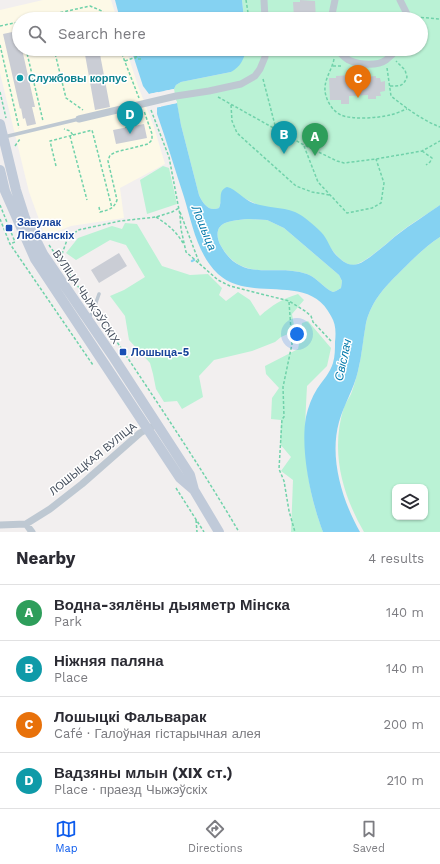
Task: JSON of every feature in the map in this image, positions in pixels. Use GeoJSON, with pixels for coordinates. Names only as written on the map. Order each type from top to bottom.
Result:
{"type":"FeatureCollection","features":[{"type":"Feature","properties":{"kind":"street"},"geometry":{"type":"LineString","coordinates":[[264,0],[265,12]]}},
{"type":"Feature","properties":{"kind":"street"},"geometry":{"type":"LineString","coordinates":[[332,12],[335,0]]}},
{"type":"Feature","properties":{"kind":"street"},"geometry":{"type":"LineString","coordinates":[[400,0],[405,12]]}},
{"type":"Feature","properties":{"kind":"street"},"geometry":{"type":"LineString","coordinates":[[79,119],[176,96],[209,91],[247,82],[255,76],[260,69],[265,56]]}},
{"type":"Feature","properties":{"kind":"street"},"geometry":{"type":"LineString","coordinates":[[343,56],[351,61],[367,64],[380,63],[388,58]]}},
{"type":"Feature","properties":{"kind":"street","name":"ВУЛІЦА ЧЫЖЭЎСКІХ"},"geometry":{"type":"LineString","coordinates":[[0,124],[1,137],[25,218],[43,254],[86,320],[114,358],[190,475],[194,490],[219,532]]}},
{"type":"Feature","properties":{"kind":"street","name":"ВУЛІЦА ЧЫЖЭЎСКІХ"},"geometry":{"type":"LineString","coordinates":[[0,170],[5,191],[35,259],[86,320],[147,429],[180,478],[194,490]]}},
{"type":"Feature","properties":{"kind":"street","name":"ЛОШЫЦКАЯ ВУЛІЦА"},"geometry":{"type":"LineString","coordinates":[[0,525],[26,524],[50,509],[82,484],[140,433],[156,424]]}},
{"type":"Feature","properties":{"kind":"street"},"geometry":{"type":"LineString","coordinates":[[26,524],[32,532]]}},
{"type":"Feature","properties":{"kind":"lane"},"geometry":{"type":"LineString","coordinates":[[1,137],[79,119]]}},
{"type":"Feature","properties":{"kind":"lane"},"geometry":{"type":"LineString","coordinates":[[86,320],[99,294]]}},
{"type":"Feature","properties":{"kind":"path"},"geometry":{"type":"LineString","coordinates":[[246,0],[248,12]]}},
{"type":"Feature","properties":{"kind":"path"},"geometry":{"type":"LineString","coordinates":[[61,12],[90,6],[103,12]]}},
{"type":"Feature","properties":{"kind":"path"},"geometry":{"type":"LineString","coordinates":[[428,19],[440,20]]}},
{"type":"Feature","properties":{"kind":"path"},"geometry":{"type":"LineString","coordinates":[[0,26],[12,23]]}},
{"type":"Feature","properties":{"kind":"path"},"geometry":{"type":"LineString","coordinates":[[0,45],[20,130]]}},
{"type":"Feature","properties":{"kind":"path"},"geometry":{"type":"LineString","coordinates":[[28,56],[44,124]]}},
{"type":"Feature","properties":{"kind":"path"},"geometry":{"type":"LineString","coordinates":[[56,56],[66,98],[88,114],[89,117]]}},
{"type":"Feature","properties":{"kind":"path"},"geometry":{"type":"LineString","coordinates":[[123,56],[147,103],[169,157],[186,252],[218,280],[230,286],[289,301],[311,316],[313,322],[331,341]]}},
{"type":"Feature","properties":{"kind":"path"},"geometry":{"type":"LineString","coordinates":[[125,61],[139,56]]}},
{"type":"Feature","properties":{"kind":"path"},"geometry":{"type":"LineString","coordinates":[[335,56],[333,66],[327,76],[325,89],[327,102],[341,115],[368,118],[390,115],[407,108]]}},
{"type":"Feature","properties":{"kind":"path"},"geometry":{"type":"LineString","coordinates":[[135,58],[139,60],[141,59]]}},
{"type":"Feature","properties":{"kind":"path"},"geometry":{"type":"LineString","coordinates":[[388,58],[405,70],[407,77],[405,83],[400,86],[390,86]]}},
{"type":"Feature","properties":{"kind":"path"},"geometry":{"type":"LineString","coordinates":[[388,58],[391,96],[407,108],[440,127]]}},
{"type":"Feature","properties":{"kind":"path"},"geometry":{"type":"LineString","coordinates":[[260,69],[276,130]]}},
{"type":"Feature","properties":{"kind":"path"},"geometry":{"type":"LineString","coordinates":[[209,91],[304,145],[344,163],[422,151],[440,140]]}},
{"type":"Feature","properties":{"kind":"path"},"geometry":{"type":"LineString","coordinates":[[99,207],[100,212],[112,208],[116,206],[118,200],[108,161],[110,155],[116,152],[148,144],[152,140],[147,103]]}},
{"type":"Feature","properties":{"kind":"path"},"geometry":{"type":"LineString","coordinates":[[231,104],[232,121],[238,133],[248,144],[296,186],[312,192],[330,196]]}},
{"type":"Feature","properties":{"kind":"path"},"geometry":{"type":"LineString","coordinates":[[122,109],[126,127],[135,124],[136,126]]}},
{"type":"Feature","properties":{"kind":"path"},"geometry":{"type":"LineString","coordinates":[[61,129],[70,131],[72,135],[87,200]]}},
{"type":"Feature","properties":{"kind":"path"},"geometry":{"type":"LineString","coordinates":[[56,166],[50,141],[92,130],[112,208]]}},
{"type":"Feature","properties":{"kind":"path"},"geometry":{"type":"LineString","coordinates":[[304,145],[318,182],[347,213],[372,208],[381,203],[384,183],[376,159]]}},
{"type":"Feature","properties":{"kind":"path"},"geometry":{"type":"LineString","coordinates":[[422,151],[432,158],[426,165]]}},
{"type":"Feature","properties":{"kind":"path"},"geometry":{"type":"LineString","coordinates":[[0,206],[15,242],[10,244]]}},
{"type":"Feature","properties":{"kind":"path"},"geometry":{"type":"LineString","coordinates":[[59,258],[67,240],[78,230],[120,221],[156,217],[172,212],[179,207]]}},
{"type":"Feature","properties":{"kind":"path"},"geometry":{"type":"LineString","coordinates":[[179,207],[199,263]]}},
{"type":"Feature","properties":{"kind":"path"},"geometry":{"type":"LineString","coordinates":[[156,217],[168,224],[184,244]]}},
{"type":"Feature","properties":{"kind":"path"},"geometry":{"type":"LineString","coordinates":[[0,219],[10,244],[93,365]]}},
{"type":"Feature","properties":{"kind":"path"},"geometry":{"type":"LineString","coordinates":[[47,242],[84,295],[89,309],[86,320],[111,333],[156,399],[239,532]]}},
{"type":"Feature","properties":{"kind":"path"},"geometry":{"type":"LineString","coordinates":[[289,301],[292,344],[284,387],[284,417],[282,419],[279,470],[284,482],[289,511],[295,532]]}},
{"type":"Feature","properties":{"kind":"path"},"geometry":{"type":"LineString","coordinates":[[196,518],[197,532]]}},
{"type":"Feature","properties":{"kind":"shaded area"},"geometry":{"type":"Polygon","coordinates":[[[43,0],[111,0],[115,12],[12,12],[12,56],[128,56],[154,127],[165,164],[120,188],[124,218],[71,226],[45,236],[29,192],[0,73],[0,10],[43,0]]]}},
{"type":"Feature","properties":{"kind":"green space"},"geometry":{"type":"Polygon","coordinates":[[[242,0],[440,0],[440,205],[404,229],[370,257],[358,264],[350,265],[346,263],[337,256],[330,247],[242,197],[221,201],[219,208],[209,208],[202,201],[199,195],[181,125],[174,89],[176,85],[181,82],[231,72],[241,56],[428,56],[428,12],[243,12],[242,0]]]}},
{"type":"Feature","properties":{"kind":"green space"},"geometry":{"type":"Polygon","coordinates":[[[163,166],[169,168],[177,204],[147,214],[140,180],[163,166]]]}},
{"type":"Feature","properties":{"kind":"green space"},"geometry":{"type":"Polygon","coordinates":[[[248,219],[267,220],[284,228],[339,275],[342,281],[341,288],[333,292],[311,276],[295,271],[249,269],[239,265],[230,258],[221,246],[218,240],[218,233],[219,228],[224,223],[248,219]]]}},
{"type":"Feature","properties":{"kind":"green space"},"geometry":{"type":"Polygon","coordinates":[[[125,223],[137,224],[162,266],[190,275],[208,274],[222,288],[219,295],[226,301],[238,292],[250,300],[260,316],[278,303],[298,294],[304,300],[292,314],[295,331],[281,337],[275,342],[252,351],[214,360],[199,376],[203,397],[182,409],[177,401],[164,402],[156,389],[150,363],[129,340],[125,316],[110,296],[124,290],[145,277],[126,245],[110,240],[76,260],[66,253],[78,238],[112,226],[122,229],[125,223]]]}},
{"type":"Feature","properties":{"kind":"green space"},"geometry":{"type":"Polygon","coordinates":[[[440,237],[440,532],[364,532],[350,503],[340,472],[338,440],[340,423],[344,407],[351,394],[358,371],[366,323],[372,307],[391,281],[425,248],[440,237]]]}},
{"type":"Feature","properties":{"kind":"green space"},"geometry":{"type":"Polygon","coordinates":[[[308,321],[331,348],[327,366],[307,386],[305,441],[308,476],[323,532],[291,532],[293,480],[281,471],[291,457],[280,444],[281,420],[271,419],[272,398],[279,388],[266,374],[265,366],[298,349],[302,323],[308,321]]]}},
{"type":"Feature","properties":{"kind":"water"},"geometry":{"type":"Polygon","coordinates":[[[115,0],[242,0],[243,12],[118,12],[115,0]]]}},
{"type":"Feature","properties":{"kind":"water"},"geometry":{"type":"Polygon","coordinates":[[[133,56],[244,56],[237,68],[231,72],[181,82],[176,85],[174,89],[164,91],[166,105],[177,103],[181,125],[199,195],[202,201],[209,208],[219,208],[221,193],[227,187],[253,203],[295,212],[318,229],[336,255],[349,264],[355,265],[367,259],[402,231],[440,205],[440,237],[420,252],[391,281],[372,307],[366,323],[361,359],[356,378],[339,422],[336,436],[336,450],[339,478],[348,506],[360,532],[323,532],[314,506],[304,445],[306,417],[310,402],[332,367],[334,360],[335,325],[333,319],[321,303],[309,295],[279,289],[246,287],[231,283],[218,274],[211,266],[196,238],[157,114],[157,107],[161,107],[158,92],[149,94],[143,86],[133,56]],[[236,220],[221,225],[218,230],[218,240],[229,258],[239,265],[249,269],[295,271],[307,274],[333,292],[341,288],[342,281],[339,275],[284,228],[267,220],[236,220]]]}},
{"type":"Feature","properties":{"kind":"pier"},"geometry":{"type":"Polygon","coordinates":[[[174,89],[174,91],[166,92],[168,103],[177,101],[177,103],[155,108],[159,105],[156,95],[149,96],[149,94],[174,89]]]}},
{"type":"Feature","properties":{"kind":"building"},"geometry":{"type":"Polygon","coordinates":[[[300,0],[315,1],[316,12],[294,12],[293,2],[300,2],[300,0]]]}},
{"type":"Feature","properties":{"kind":"building","name":"Службовы корпус"},"geometry":{"type":"Polygon","coordinates":[[[12,32],[12,56],[24,56],[35,107],[32,107],[36,124],[27,126],[25,118],[23,119],[3,34],[12,32]]]}},
{"type":"Feature","properties":{"kind":"building"},"geometry":{"type":"Polygon","coordinates":[[[85,56],[100,56],[110,107],[95,110],[85,56]]]}},
{"type":"Feature","properties":{"kind":"building"},"geometry":{"type":"Polygon","coordinates":[[[351,75],[352,80],[376,76],[376,78],[380,78],[381,82],[385,81],[385,91],[380,92],[381,96],[376,96],[376,99],[368,99],[368,95],[349,96],[349,104],[341,104],[341,100],[330,100],[329,78],[351,75]]]}},
{"type":"Feature","properties":{"kind":"building"},"geometry":{"type":"Polygon","coordinates":[[[144,124],[147,138],[116,144],[113,130],[144,124]]]}},
{"type":"Feature","properties":{"kind":"building"},"geometry":{"type":"Polygon","coordinates":[[[119,253],[127,266],[99,283],[91,270],[119,253]]]}},
{"type":"Feature","properties":{"kind":"place","name":"Службовы корпус"},"geometry":{"type":"Point","coordinates":[20,78]}},
{"type":"Feature","properties":{"kind":"place","name":"Лошыцкі Фальварак"},"geometry":{"type":"Point","coordinates":[358,98]}},
{"type":"Feature","properties":{"kind":"place","name":"Вадзяны млын (XIX ст.)"},"geometry":{"type":"Point","coordinates":[130,134]}},
{"type":"Feature","properties":{"kind":"place","name":"Ніжняя паляна"},"geometry":{"type":"Point","coordinates":[284,154]}},
{"type":"Feature","properties":{"kind":"place","name":"Водна-зялёны дыяметр Мінска"},"geometry":{"type":"Point","coordinates":[315,156]}},
{"type":"Feature","properties":{"kind":"place","name":"Завулак Любанскіх"},"geometry":{"type":"Point","coordinates":[9,228]}},
{"type":"Feature","properties":{"kind":"place","name":"Лошыца-5"},"geometry":{"type":"Point","coordinates":[123,352]}},
{"type":"Feature","properties":{"kind":"water label","name":"Лошыца"},"geometry":{"type":"Point","coordinates":[204,228]}},
{"type":"Feature","properties":{"kind":"water label","name":"Свіслач"},"geometry":{"type":"Point","coordinates":[343,360]}}]}
